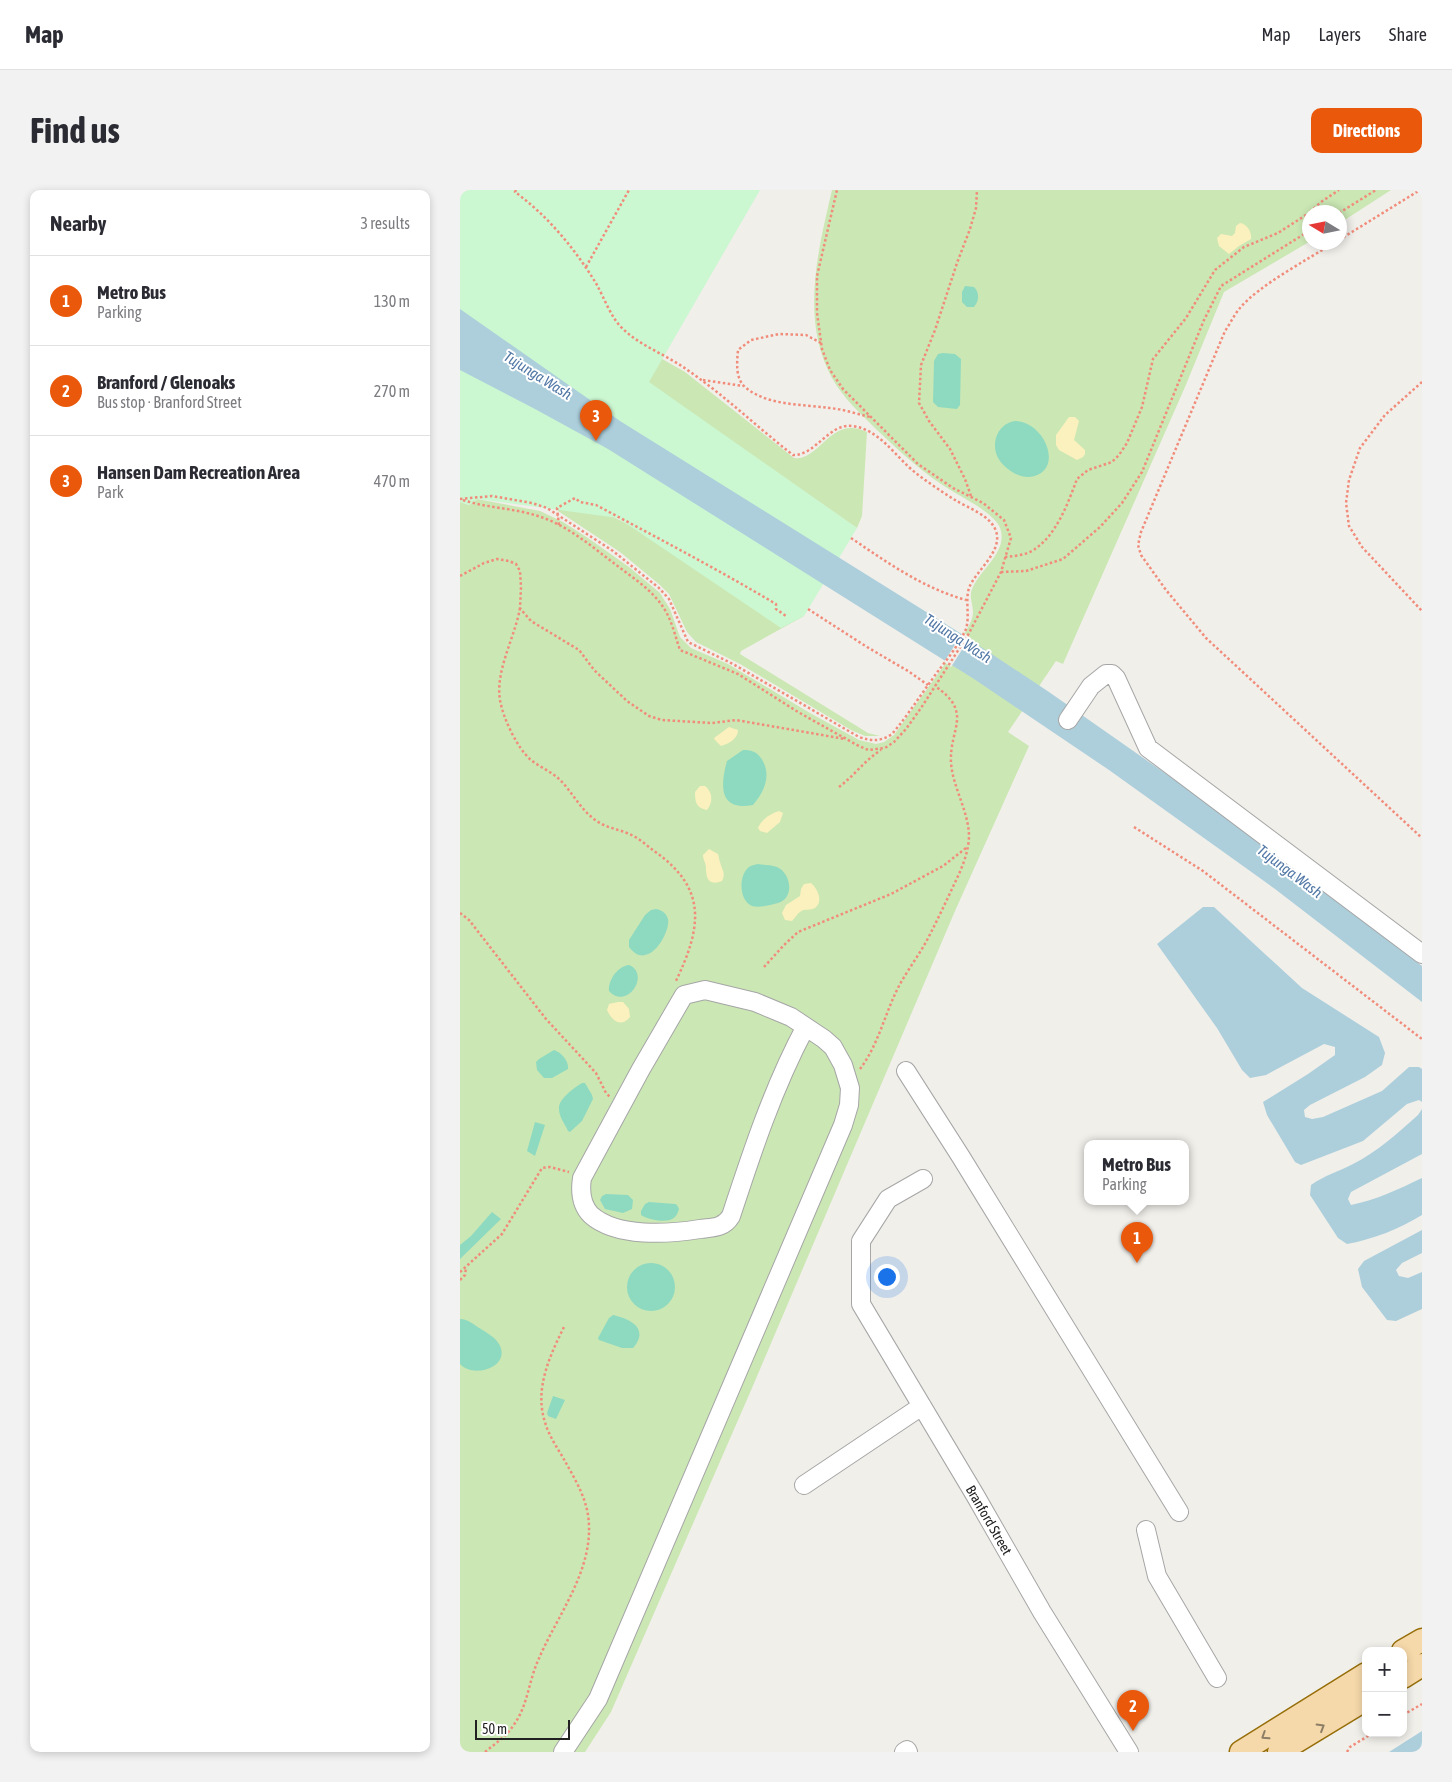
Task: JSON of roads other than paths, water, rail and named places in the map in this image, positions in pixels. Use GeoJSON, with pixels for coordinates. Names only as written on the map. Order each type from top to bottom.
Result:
{"type":"FeatureCollection","features":[{"type":"Feature","properties":{"kind":"main road"},"geometry":{"type":"LineString","coordinates":[[1407,1649],[1422,1640]]}},
{"type":"Feature","properties":{"kind":"main road"},"geometry":{"type":"LineString","coordinates":[[1407,1674],[1422,1665]]}},
{"type":"Feature","properties":{"kind":"main road"},"geometry":{"type":"LineString","coordinates":[[1241,1752],[1362,1676]]}},
{"type":"Feature","properties":{"kind":"main road"},"geometry":{"type":"LineString","coordinates":[[1279,1752],[1362,1701]]}},
{"type":"Feature","properties":{"kind":"street"},"geometry":{"type":"LineString","coordinates":[[1068,720],[1091,686],[1106,674],[1112,674],[1116,678],[1148,748],[1422,954]]}},
{"type":"Feature","properties":{"kind":"street"},"geometry":{"type":"LineString","coordinates":[[563,1752],[598,1699],[843,1125],[849,1105],[850,1088],[843,1065],[833,1047],[791,1017],[732,995],[704,990],[684,995],[641,1069],[582,1178],[580,1193],[584,1204],[590,1214],[605,1224],[647,1233],[676,1233],[719,1226],[726,1223],[731,1216],[761,1126],[790,1056],[805,1028]]}},
{"type":"Feature","properties":{"kind":"street"},"geometry":{"type":"LineString","coordinates":[[906,1071],[967,1165],[1179,1512]]}},
{"type":"Feature","properties":{"kind":"street","name":"Branford Street"},"geometry":{"type":"LineString","coordinates":[[923,1179],[888,1198],[862,1241],[861,1304],[975,1494],[1042,1612],[1129,1752]]}},
{"type":"Feature","properties":{"kind":"street"},"geometry":{"type":"LineString","coordinates":[[804,1485],[922,1406]]}},
{"type":"Feature","properties":{"kind":"street"},"geometry":{"type":"LineString","coordinates":[[1146,1530],[1157,1576],[1217,1678]]}},
{"type":"Feature","properties":{"kind":"street"},"geometry":{"type":"LineString","coordinates":[[904,1752],[907,1750],[908,1752]]}},
{"type":"Feature","properties":{"kind":"water","name":"Tujunga Wash"},"geometry":{"type":"Polygon","coordinates":[[[460,309],[620,421],[960,633],[1049,692],[1222,813],[1422,966],[1422,1002],[1275,889],[1109,770],[974,679],[608,449],[460,370],[460,309]]]}},
{"type":"Feature","properties":{"kind":"water"},"geometry":{"type":"Polygon","coordinates":[[[1203,907],[1214,907],[1302,988],[1379,1037],[1385,1053],[1382,1065],[1365,1077],[1310,1105],[1304,1110],[1305,1117],[1312,1119],[1323,1117],[1382,1091],[1409,1067],[1419,1067],[1422,1069],[1422,1102],[1419,1100],[1407,1104],[1363,1141],[1301,1165],[1295,1162],[1267,1115],[1263,1102],[1335,1055],[1335,1047],[1324,1044],[1266,1075],[1250,1078],[1242,1070],[1217,1028],[1157,944],[1203,907]]]}},
{"type":"Feature","properties":{"kind":"water"},"geometry":{"type":"Polygon","coordinates":[[[1422,1109],[1422,1154],[1351,1192],[1348,1199],[1351,1205],[1360,1203],[1387,1194],[1422,1178],[1422,1215],[1386,1233],[1347,1244],[1338,1238],[1310,1195],[1311,1185],[1370,1154],[1403,1129],[1422,1109]]]}},
{"type":"Feature","properties":{"kind":"water"},"geometry":{"type":"Polygon","coordinates":[[[1422,1230],[1422,1253],[1402,1263],[1396,1270],[1399,1276],[1408,1278],[1422,1272],[1422,1309],[1396,1321],[1387,1320],[1362,1287],[1358,1269],[1364,1261],[1422,1230]]]}},
{"type":"Feature","properties":{"kind":"water"},"geometry":{"type":"Polygon","coordinates":[[[1422,1731],[1422,1752],[1389,1752],[1422,1731]]]}},
{"type":"Feature","properties":{"kind":"place","name":"Hansen Dam Recreation Area"},"geometry":{"type":"Point","coordinates":[596,441]}},
{"type":"Feature","properties":{"kind":"place","name":"Metro Bus"},"geometry":{"type":"Point","coordinates":[1137,1263]}},
{"type":"Feature","properties":{"kind":"place","name":"Branford / Glenoaks"},"geometry":{"type":"Point","coordinates":[1133,1731]}}]}
